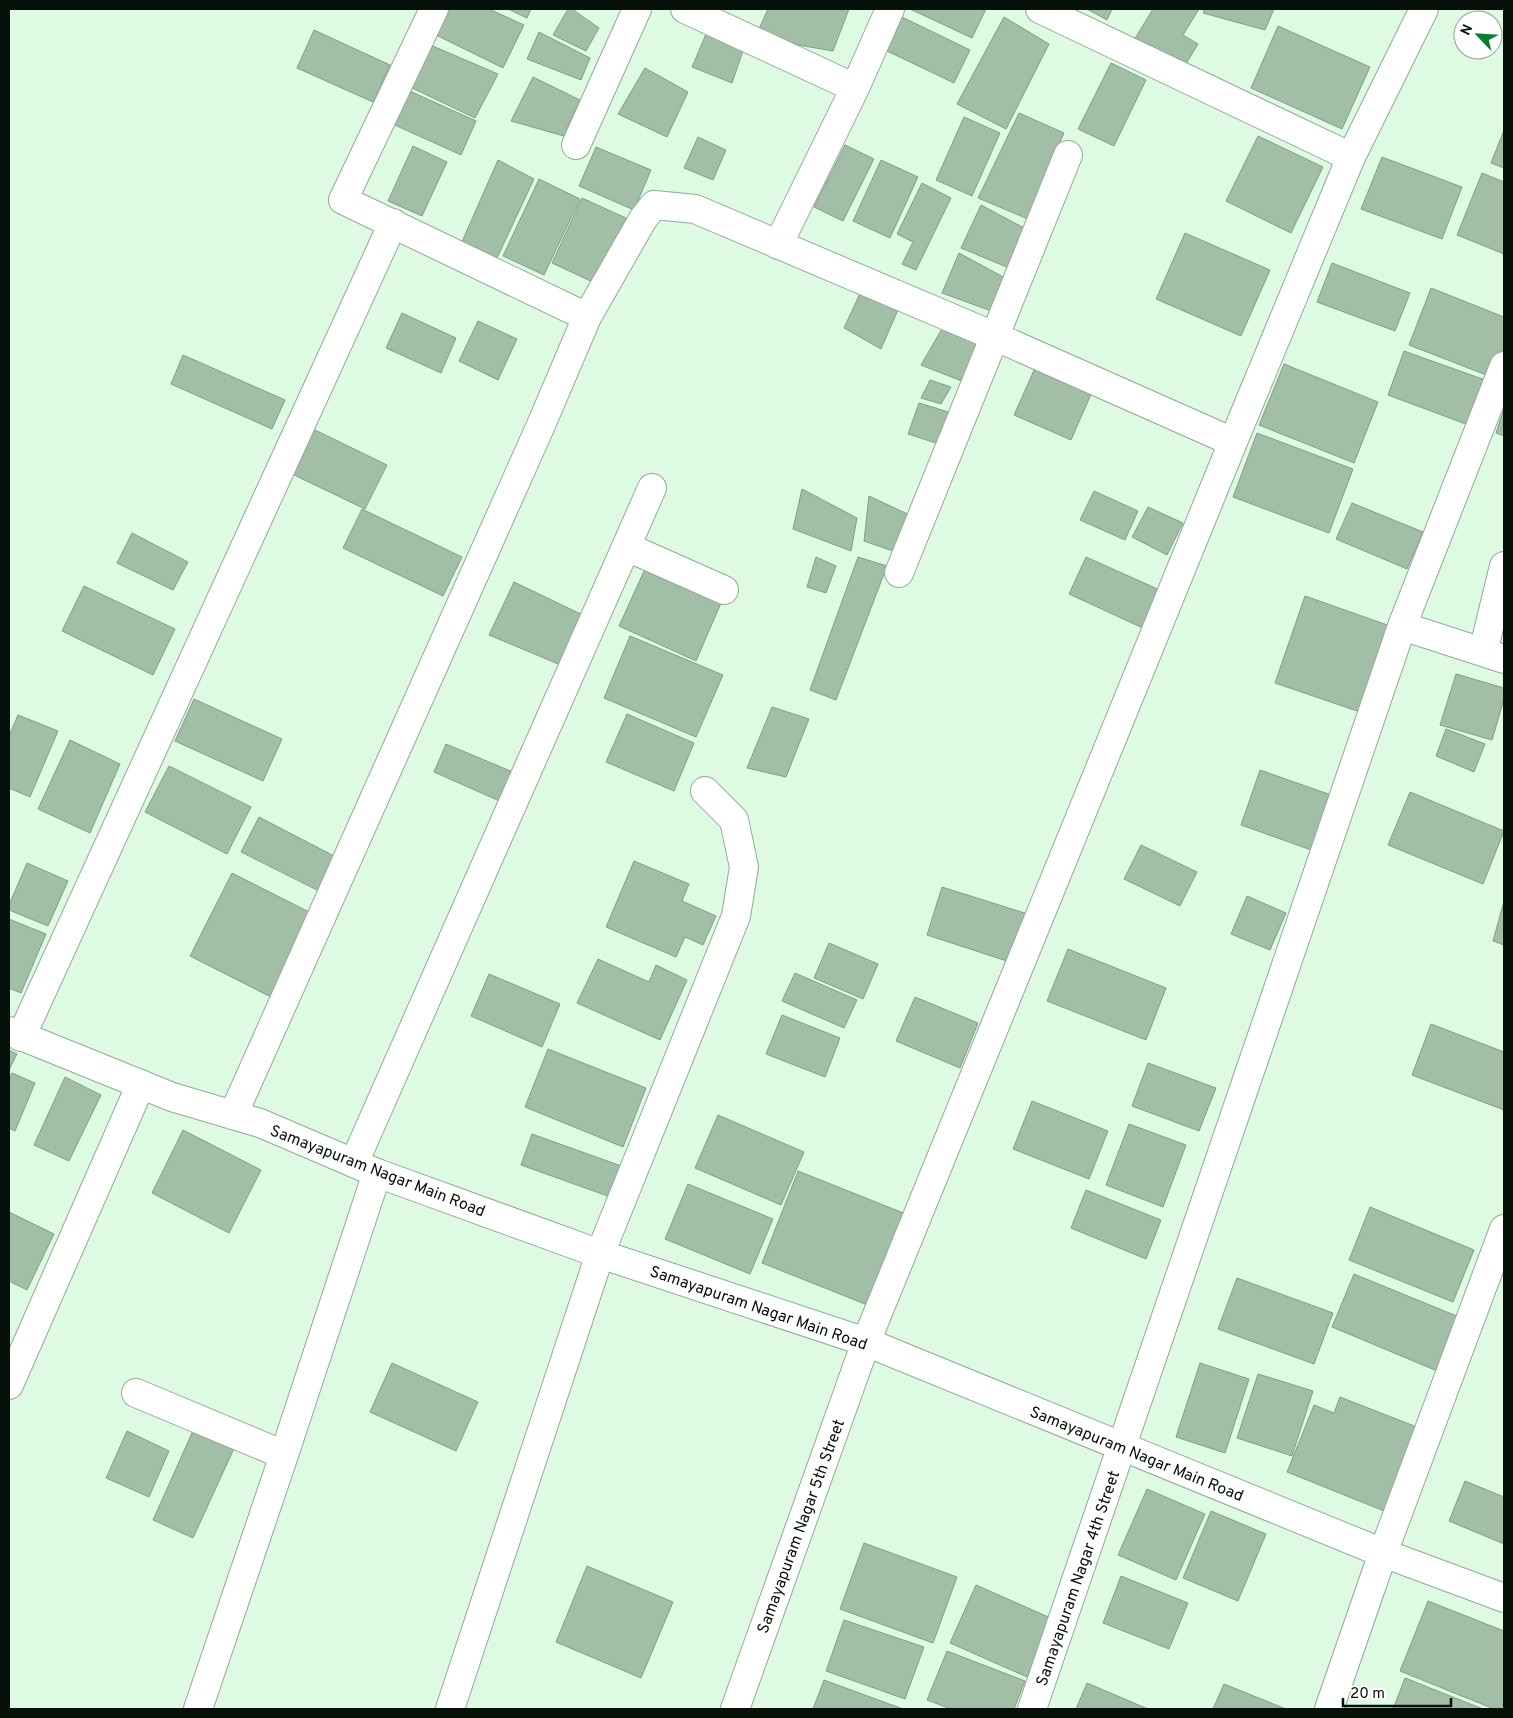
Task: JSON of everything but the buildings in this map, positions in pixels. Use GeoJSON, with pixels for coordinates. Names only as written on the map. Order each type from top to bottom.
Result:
{"type":"FeatureCollection","features":[{"type":"Feature","properties":{"kind":"street"},"geometry":{"type":"LineString","coordinates":[[434,9],[343,200],[587,317]]}},
{"type":"Feature","properties":{"kind":"street"},"geometry":{"type":"LineString","coordinates":[[576,145],[637,9]]}},
{"type":"Feature","properties":{"kind":"street"},"geometry":{"type":"LineString","coordinates":[[685,9],[855,88]]}},
{"type":"Feature","properties":{"kind":"street"},"geometry":{"type":"LineString","coordinates":[[778,244],[855,88],[890,9]]}},
{"type":"Feature","properties":{"kind":"street"},"geometry":{"type":"LineString","coordinates":[[1040,9],[1351,157]]}},
{"type":"Feature","properties":{"kind":"street","name":"Samayapuram Nagar 5th Street"},"geometry":{"type":"LineString","coordinates":[[734,1709],[866,1342],[1351,157],[1424,9]]}},
{"type":"Feature","properties":{"kind":"street"},"geometry":{"type":"LineString","coordinates":[[899,572],[1068,155]]}},
{"type":"Feature","properties":{"kind":"street"},"geometry":{"type":"LineString","coordinates":[[233,1115],[541,426],[587,317],[644,218],[654,205],[695,209],[994,336],[1233,442]]}},
{"type":"Feature","properties":{"kind":"street"},"geometry":{"type":"LineString","coordinates":[[15,1034],[393,223]]}},
{"type":"Feature","properties":{"kind":"street","name":"Samayapuram Nagar 4th Street"},"geometry":{"type":"LineString","coordinates":[[1032,1709],[1402,626],[1504,366]]}},
{"type":"Feature","properties":{"kind":"street"},"geometry":{"type":"LineString","coordinates":[[198,1709],[284,1455],[365,1168],[652,488]]}},
{"type":"Feature","properties":{"kind":"street"},"geometry":{"type":"LineString","coordinates":[[627,547],[724,590]]}},
{"type":"Feature","properties":{"kind":"street"},"geometry":{"type":"LineString","coordinates":[[1402,626],[1494,655],[1504,566]]}},
{"type":"Feature","properties":{"kind":"street"},"geometry":{"type":"LineString","coordinates":[[450,1709],[600,1254],[736,916],[744,867],[734,820],[705,791]]}},
{"type":"Feature","properties":{"kind":"street","name":"Samayapuram Nagar Main Road"},"geometry":{"type":"LineString","coordinates":[[15,1034],[172,1097],[260,1123],[365,1168],[600,1254],[866,1342],[1383,1553],[1504,1598]]}},
{"type":"Feature","properties":{"kind":"street"},"geometry":{"type":"LineString","coordinates":[[9,1385],[141,1084]]}},
{"type":"Feature","properties":{"kind":"street"},"geometry":{"type":"LineString","coordinates":[[1329,1709],[1383,1553],[1504,1229]]}},
{"type":"Feature","properties":{"kind":"street"},"geometry":{"type":"LineString","coordinates":[[136,1394],[284,1455]]}}]}
